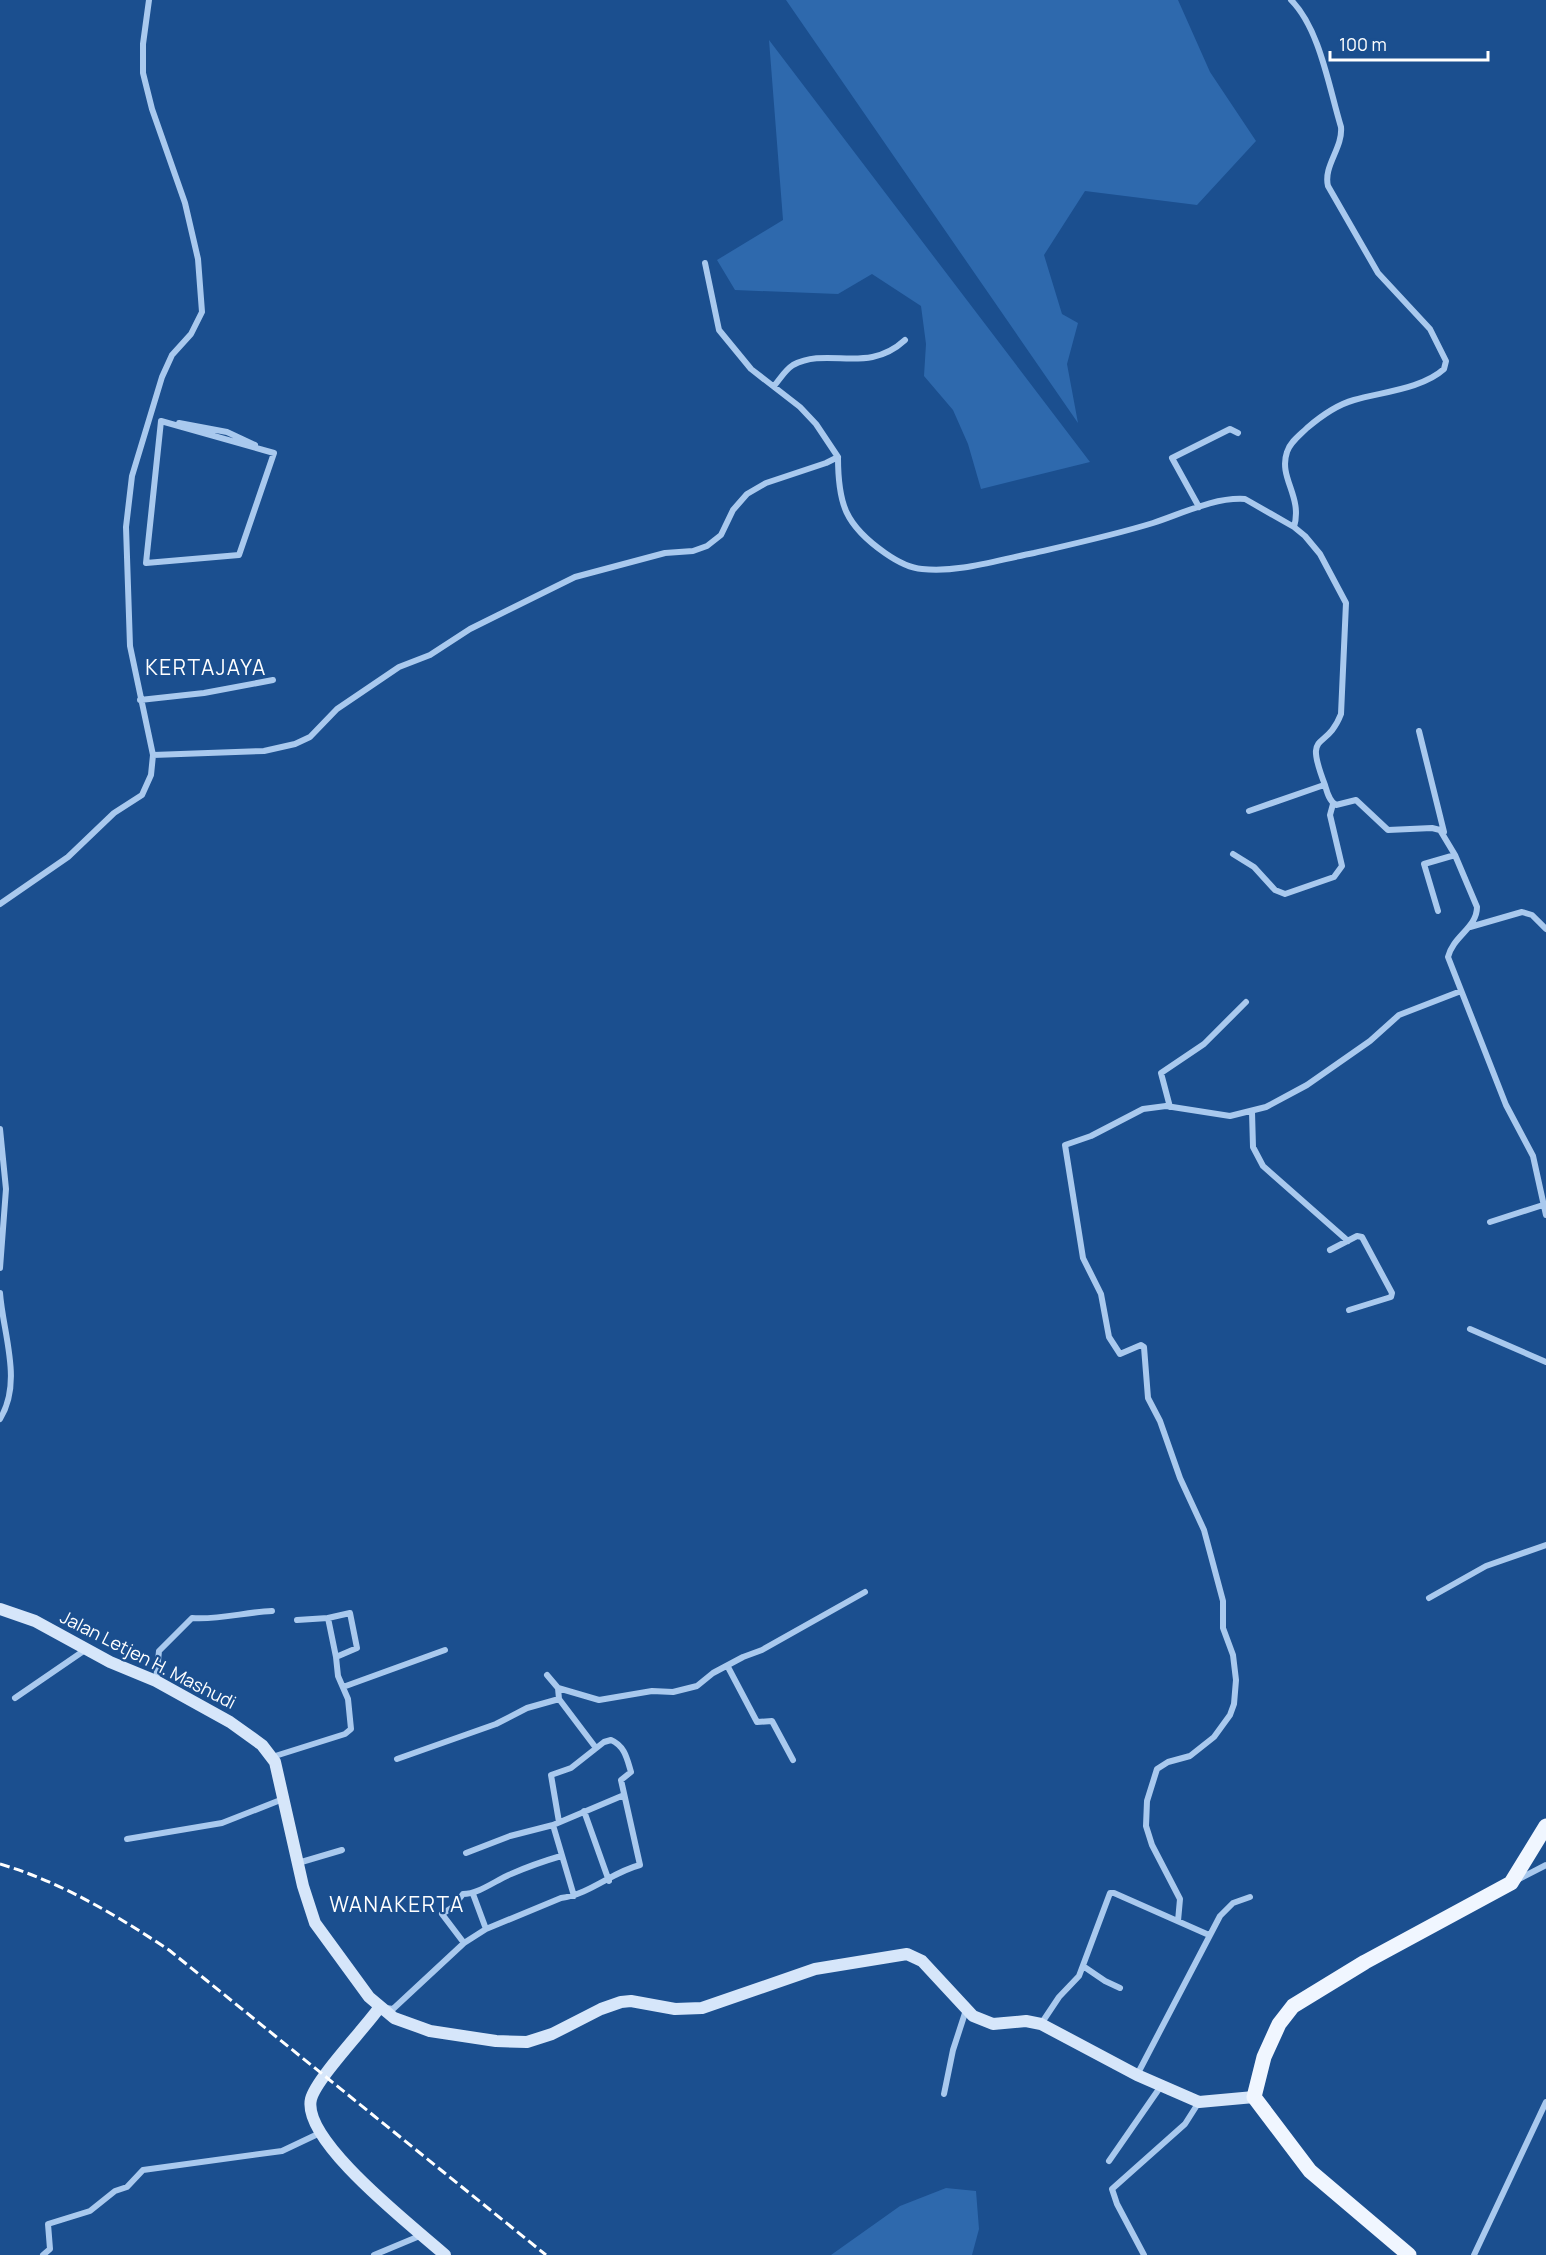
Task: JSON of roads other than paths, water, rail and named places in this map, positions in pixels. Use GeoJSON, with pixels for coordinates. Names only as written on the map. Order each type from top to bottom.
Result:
{"type":"FeatureCollection","features":[{"type":"Feature","properties":{"kind":"main road","name":"Jalan Letjen H. Mashudi"},"geometry":{"type":"LineString","coordinates":[[0,1609],[35,1621],[110,1662],[156,1681],[230,1722],[262,1745],[279,1774],[298,1863],[315,1923],[379,2008],[394,2018],[430,2031],[496,2041],[526,2042],[552,2034],[601,2008],[621,2002],[632,2001],[675,2009],[702,2008],[806,1971],[907,1954],[922,1961],[973,2016],[993,2024],[1026,2021],[1041,2024],[1137,2075],[1199,2102],[1254,2097]]}},
{"type":"Feature","properties":{"kind":"main road"},"geometry":{"type":"LineString","coordinates":[[1409,2255],[1310,2170],[1254,2097],[1269,2046],[1279,2024],[1293,2006],[1382,1952],[1511,1883],[1546,1826]]}},
{"type":"Feature","properties":{"kind":"main road"},"geometry":{"type":"LineString","coordinates":[[379,2008],[314,2092],[311,2099],[311,2115],[320,2133],[354,2174],[445,2255]]}},
{"type":"Feature","properties":{"kind":"street"},"geometry":{"type":"LineString","coordinates":[[0,904],[68,857],[114,813],[142,795],[151,775],[153,755],[130,646],[126,527],[132,476],[149,419],[172,355],[190,334],[201,312],[198,260],[188,215],[152,109],[143,73],[143,44],[149,0]]}},
{"type":"Feature","properties":{"kind":"street"},"geometry":{"type":"LineString","coordinates":[[1291,0],[1302,12],[1311,29],[1341,127],[1340,143],[1328,175],[1328,186],[1378,273],[1430,329],[1446,361],[1444,369],[1437,375],[1401,389],[1353,400],[1323,414],[1295,438],[1288,450],[1284,469],[1297,504],[1298,514],[1294,526]]}},
{"type":"Feature","properties":{"kind":"street"},"geometry":{"type":"LineString","coordinates":[[705,263],[719,330],[746,364],[816,424],[838,457],[841,498],[850,522],[874,545],[897,561],[920,569],[956,568],[1072,544],[1152,524],[1199,507],[1236,498],[1245,499],[1281,522],[1294,526],[1320,554],[1346,603],[1348,613],[1341,714],[1335,726],[1319,741],[1314,750],[1324,785],[1333,804],[1330,814],[1342,866],[1334,877],[1288,893],[1280,893],[1271,888],[1254,867],[1233,854]]}},
{"type":"Feature","properties":{"kind":"street"},"geometry":{"type":"LineString","coordinates":[[774,386],[795,365],[824,359],[877,357],[892,351],[905,340]]}},
{"type":"Feature","properties":{"kind":"street"},"geometry":{"type":"LineString","coordinates":[[149,419],[161,421],[227,432],[274,453],[239,555],[146,563],[161,421]]}},
{"type":"Feature","properties":{"kind":"street"},"geometry":{"type":"LineString","coordinates":[[1199,507],[1172,458],[1230,429],[1238,433]]}},
{"type":"Feature","properties":{"kind":"street"},"geometry":{"type":"LineString","coordinates":[[153,755],[264,751],[295,744],[310,737],[337,709],[399,667],[430,655],[470,629],[575,577],[665,553],[693,552],[707,546],[721,535],[733,510],[747,494],[766,483],[838,457]]}},
{"type":"Feature","properties":{"kind":"street"},"geometry":{"type":"LineString","coordinates":[[140,700],[204,693],[273,680]]}},
{"type":"Feature","properties":{"kind":"street"},"geometry":{"type":"LineString","coordinates":[[1419,731],[1444,833],[1477,907],[1477,916],[1452,946],[1448,957],[1506,1105],[1533,1156],[1546,1215]]}},
{"type":"Feature","properties":{"kind":"street"},"geometry":{"type":"LineString","coordinates":[[1250,811],[1324,785]]}},
{"type":"Feature","properties":{"kind":"street"},"geometry":{"type":"LineString","coordinates":[[1333,804],[1356,800],[1388,830],[1432,828],[1444,833]]}},
{"type":"Feature","properties":{"kind":"street"},"geometry":{"type":"LineString","coordinates":[[1438,911],[1424,864],[1455,855]]}},
{"type":"Feature","properties":{"kind":"street"},"geometry":{"type":"LineString","coordinates":[[1467,929],[1522,912],[1532,915],[1546,929]]}},
{"type":"Feature","properties":{"kind":"street"},"geometry":{"type":"LineString","coordinates":[[1178,1921],[1182,1903],[1150,1840],[1146,1826],[1146,1801],[1157,1769],[1168,1762],[1190,1756],[1214,1737],[1230,1715],[1236,1692],[1233,1655],[1224,1633],[1223,1601],[1204,1530],[1179,1478],[1160,1421],[1148,1398],[1144,1347],[1141,1345],[1120,1354],[1107,1331],[1101,1294],[1083,1258],[1065,1145],[1091,1136],[1136,1111],[1170,1107],[1218,1115],[1252,1112],[1278,1102],[1307,1085],[1370,1041],[1399,1015],[1461,991]]}},
{"type":"Feature","properties":{"kind":"street"},"geometry":{"type":"LineString","coordinates":[[1170,1107],[1161,1073],[1204,1044],[1246,1002]]}},
{"type":"Feature","properties":{"kind":"street"},"geometry":{"type":"LineString","coordinates":[[1252,1112],[1253,1148],[1263,1166],[1348,1241]]}},
{"type":"Feature","properties":{"kind":"street"},"geometry":{"type":"LineString","coordinates":[[0,1131],[6,1189],[0,1268]]}},
{"type":"Feature","properties":{"kind":"street"},"geometry":{"type":"LineString","coordinates":[[1490,1222],[1543,1205]]}},
{"type":"Feature","properties":{"kind":"street"},"geometry":{"type":"LineString","coordinates":[[1330,1250],[1362,1237],[1392,1294],[1349,1310]]}},
{"type":"Feature","properties":{"kind":"street"},"geometry":{"type":"LineString","coordinates":[[0,1293],[11,1373],[11,1393],[0,1419]]}},
{"type":"Feature","properties":{"kind":"street"},"geometry":{"type":"LineString","coordinates":[[1470,1329],[1546,1362]]}},
{"type":"Feature","properties":{"kind":"street"},"geometry":{"type":"LineString","coordinates":[[1429,1598],[1491,1564],[1546,1545]]}},
{"type":"Feature","properties":{"kind":"street"},"geometry":{"type":"LineString","coordinates":[[547,1675],[558,1688],[600,1700],[652,1691],[673,1692],[697,1686],[713,1673],[762,1650],[866,1592]]}},
{"type":"Feature","properties":{"kind":"street"},"geometry":{"type":"LineString","coordinates":[[156,1681],[159,1651],[192,1618],[213,1619],[248,1611],[272,1611]]}},
{"type":"Feature","properties":{"kind":"street"},"geometry":{"type":"LineString","coordinates":[[297,1620],[328,1618],[350,1613],[357,1648],[336,1657]]}},
{"type":"Feature","properties":{"kind":"street"},"geometry":{"type":"LineString","coordinates":[[271,1757],[345,1734],[351,1729],[348,1699],[343,1687],[328,1618]]}},
{"type":"Feature","properties":{"kind":"street"},"geometry":{"type":"LineString","coordinates":[[15,1698],[86,1649]]}},
{"type":"Feature","properties":{"kind":"street"},"geometry":{"type":"LineString","coordinates":[[343,1687],[445,1650]]}},
{"type":"Feature","properties":{"kind":"street"},"geometry":{"type":"LineString","coordinates":[[728,1667],[757,1722],[770,1719],[793,1760]]}},
{"type":"Feature","properties":{"kind":"street"},"geometry":{"type":"LineString","coordinates":[[558,1688],[559,1699],[596,1748]]}},
{"type":"Feature","properties":{"kind":"street"},"geometry":{"type":"LineString","coordinates":[[397,1759],[496,1724],[527,1708],[559,1699]]}},
{"type":"Feature","properties":{"kind":"street"},"geometry":{"type":"LineString","coordinates":[[379,2008],[393,2009],[464,1943],[486,1929],[561,1898],[574,1896],[602,1882],[609,1881],[626,1868],[640,1865],[621,1780],[631,1772],[625,1753],[618,1743],[611,1740],[596,1748],[571,1768],[551,1775],[561,1856],[574,1896]]}},
{"type":"Feature","properties":{"kind":"street"},"geometry":{"type":"LineString","coordinates":[[466,1853],[510,1836],[556,1824],[624,1795]]}},
{"type":"Feature","properties":{"kind":"street"},"geometry":{"type":"LineString","coordinates":[[127,1839],[222,1823],[283,1800]]}},
{"type":"Feature","properties":{"kind":"street"},"geometry":{"type":"LineString","coordinates":[[584,1811],[609,1881]]}},
{"type":"Feature","properties":{"kind":"street"},"geometry":{"type":"LineString","coordinates":[[298,1863],[342,1850]]}},
{"type":"Feature","properties":{"kind":"street"},"geometry":{"type":"LineString","coordinates":[[464,1943],[441,1914],[453,1907],[463,1894],[473,1894],[484,1885],[497,1883],[511,1874],[561,1856]]}},
{"type":"Feature","properties":{"kind":"street"},"geometry":{"type":"LineString","coordinates":[[1511,1883],[1546,1865]]}},
{"type":"Feature","properties":{"kind":"street"},"geometry":{"type":"LineString","coordinates":[[1041,2024],[1059,1997],[1079,1976],[1110,1893],[1209,1935]]}},
{"type":"Feature","properties":{"kind":"street"},"geometry":{"type":"LineString","coordinates":[[473,1894],[486,1929]]}},
{"type":"Feature","properties":{"kind":"street"},"geometry":{"type":"LineString","coordinates":[[1137,2075],[1209,1935],[1227,1908],[1250,1897]]}},
{"type":"Feature","properties":{"kind":"street"},"geometry":{"type":"LineString","coordinates":[[1083,1966],[1120,1988]]}},
{"type":"Feature","properties":{"kind":"street"},"geometry":{"type":"LineString","coordinates":[[944,2094],[953,2050],[966,2009]]}},
{"type":"Feature","properties":{"kind":"street"},"geometry":{"type":"LineString","coordinates":[[1109,2161],[1161,2086]]}},
{"type":"Feature","properties":{"kind":"street"},"geometry":{"type":"LineString","coordinates":[[1144,2255],[1112,2190],[1185,2124],[1199,2102]]}},
{"type":"Feature","properties":{"kind":"street"},"geometry":{"type":"LineString","coordinates":[[1474,2255],[1546,2102]]}},
{"type":"Feature","properties":{"kind":"street"},"geometry":{"type":"LineString","coordinates":[[43,2255],[49,2251],[50,2246],[47,2225],[90,2211],[115,2191],[127,2187],[143,2170],[282,2151],[320,2133]]}},
{"type":"Feature","properties":{"kind":"street"},"geometry":{"type":"LineString","coordinates":[[377,2255],[422,2235]]}},
{"type":"Feature","properties":{"kind":"railway"},"geometry":{"type":"LineString","coordinates":[[0,1864],[45,1880],[88,1901],[169,1950],[546,2255]]}},
{"type":"Feature","properties":{"kind":"district","name":"KERTAJAYA"},"geometry":{"type":"Point","coordinates":[206,668]}},
{"type":"Feature","properties":{"kind":"district","name":"WANAKERTA"},"geometry":{"type":"Point","coordinates":[397,1905]}}]}
